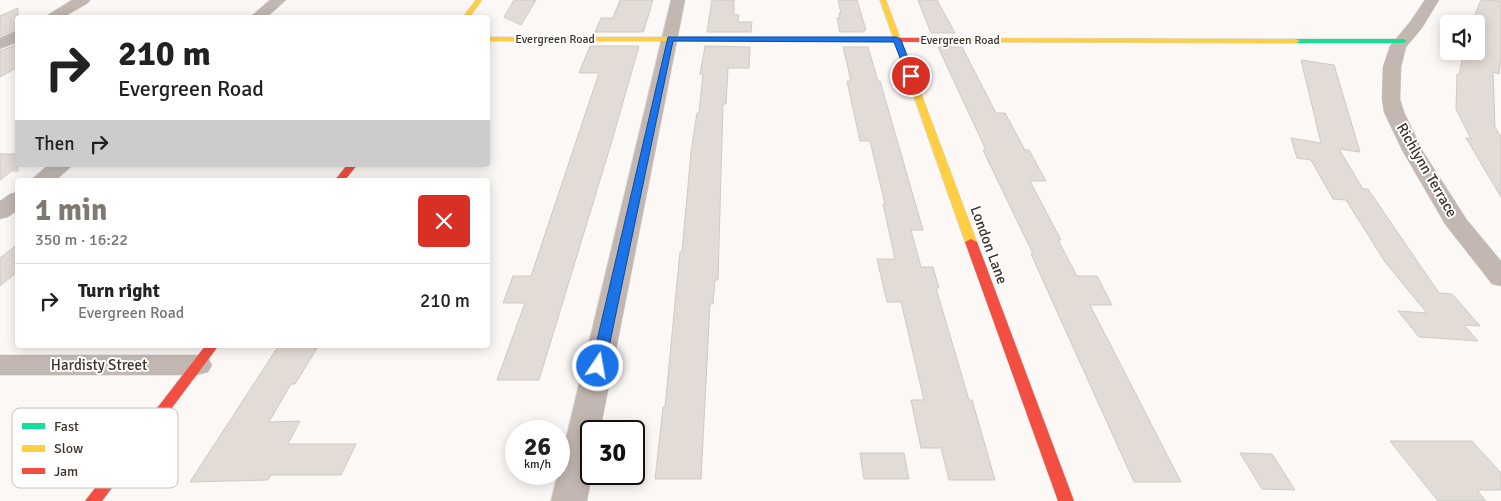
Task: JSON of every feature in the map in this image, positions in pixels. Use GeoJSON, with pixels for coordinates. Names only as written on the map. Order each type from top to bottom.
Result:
{"type":"FeatureCollection","features":[{"type":"Feature","properties":{"kind":"street"},"geometry":{"type":"LineString","coordinates":[[56,15],[83,0]]}},
{"type":"Feature","properties":{"kind":"street"},"geometry":{"type":"LineString","coordinates":[[260,15],[279,0]]}},
{"type":"Feature","properties":{"kind":"street"},"geometry":{"type":"LineString","coordinates":[[468,15],[479,0]]}},
{"type":"Feature","properties":{"kind":"street"},"geometry":{"type":"LineString","coordinates":[[569,501],[678,0]]}},
{"type":"Feature","properties":{"kind":"street","name":"London Lane"},"geometry":{"type":"LineString","coordinates":[[883,0],[1066,501]]}},
{"type":"Feature","properties":{"kind":"street","name":"Richlynn Terrace"},"geometry":{"type":"LineString","coordinates":[[1432,0],[1416,25],[1398,46],[1392,67],[1391,99],[1394,112],[1412,150],[1457,224],[1501,278]]}},
{"type":"Feature","properties":{"kind":"street","name":"Evergreen Road"},"geometry":{"type":"LineString","coordinates":[[490,39],[1403,41]]}},
{"type":"Feature","properties":{"kind":"street"},"geometry":{"type":"LineString","coordinates":[[45,178],[59,167]]}},
{"type":"Feature","properties":{"kind":"street"},"geometry":{"type":"LineString","coordinates":[[342,178],[350,167]]}},
{"type":"Feature","properties":{"kind":"street"},"geometry":{"type":"LineString","coordinates":[[0,212],[15,201]]}},
{"type":"Feature","properties":{"kind":"street"},"geometry":{"type":"LineString","coordinates":[[164,408],[205,355]]}},
{"type":"Feature","properties":{"kind":"street","name":"Hardisty Street"},"geometry":{"type":"LineString","coordinates":[[0,365],[205,355]]}},
{"type":"Feature","properties":{"kind":"street"},"geometry":{"type":"LineString","coordinates":[[93,501],[103,488]]}},
{"type":"Feature","properties":{"kind":"building"},"geometry":{"type":"Polygon","coordinates":[[[514,0],[536,0],[521,25],[504,17],[514,0]]]}},
{"type":"Feature","properties":{"kind":"building"},"geometry":{"type":"Polygon","coordinates":[[[620,0],[653,0],[643,32],[595,32],[601,18],[613,18],[620,0]]]}},
{"type":"Feature","properties":{"kind":"building"},"geometry":{"type":"Polygon","coordinates":[[[712,0],[734,0],[734,15],[739,15],[738,22],[752,22],[751,32],[707,32],[712,0]]]}},
{"type":"Feature","properties":{"kind":"building"},"geometry":{"type":"Polygon","coordinates":[[[838,0],[857,0],[866,30],[864,32],[840,32],[837,18],[840,18],[839,13],[841,13],[838,0]]]}},
{"type":"Feature","properties":{"kind":"building"},"geometry":{"type":"Polygon","coordinates":[[[918,0],[937,0],[955,33],[931,33],[918,0]]]}},
{"type":"Feature","properties":{"kind":"building"},"geometry":{"type":"Polygon","coordinates":[[[1481,0],[1501,1],[1501,58],[1499,74],[1493,72],[1495,127],[1501,137],[1501,197],[1466,138],[1471,139],[1456,109],[1457,74],[1459,75],[1462,60],[1485,60],[1485,15],[1475,15],[1481,0]]]}},
{"type":"Feature","properties":{"kind":"building"},"geometry":{"type":"Polygon","coordinates":[[[18,8],[18,15],[15,15],[15,29],[0,36],[0,16],[18,8]]]}},
{"type":"Feature","properties":{"kind":"building"},"geometry":{"type":"Polygon","coordinates":[[[15,45],[15,69],[0,77],[0,51],[15,45]]]}},
{"type":"Feature","properties":{"kind":"building"},"geometry":{"type":"Polygon","coordinates":[[[590,46],[639,46],[539,380],[497,380],[525,303],[503,303],[513,276],[531,276],[599,73],[579,73],[590,46]]]}},
{"type":"Feature","properties":{"kind":"building"},"geometry":{"type":"Polygon","coordinates":[[[705,46],[750,47],[749,68],[728,68],[726,104],[723,104],[718,280],[715,280],[713,304],[710,304],[701,479],[655,479],[663,407],[665,407],[691,152],[697,113],[699,113],[703,74],[700,74],[705,46]]]}},
{"type":"Feature","properties":{"kind":"building"},"geometry":{"type":"Polygon","coordinates":[[[843,47],[868,47],[878,81],[880,81],[923,230],[911,230],[921,267],[933,267],[939,288],[936,288],[969,400],[972,400],[995,480],[949,480],[941,448],[921,448],[911,400],[924,400],[901,302],[887,302],[877,259],[895,259],[883,204],[885,204],[870,141],[860,141],[847,81],[851,81],[843,47]]]}},
{"type":"Feature","properties":{"kind":"building"},"geometry":{"type":"Polygon","coordinates":[[[938,47],[962,47],[996,113],[1005,113],[1025,150],[1029,150],[1046,181],[1030,181],[1061,240],[1058,240],[1077,276],[1097,276],[1112,305],[1090,305],[1181,482],[1134,482],[1031,254],[1033,254],[983,150],[986,150],[938,47]]]}},
{"type":"Feature","properties":{"kind":"building"},"geometry":{"type":"Polygon","coordinates":[[[1301,60],[1334,65],[1360,152],[1339,149],[1363,189],[1368,189],[1439,293],[1452,294],[1480,326],[1464,325],[1478,341],[1419,337],[1398,311],[1427,313],[1385,262],[1346,200],[1333,199],[1311,160],[1297,158],[1291,138],[1321,143],[1301,60]]]}},
{"type":"Feature","properties":{"kind":"building"},"geometry":{"type":"Polygon","coordinates":[[[0,154],[15,154],[15,167],[18,167],[18,171],[12,171],[0,180],[0,154]]]}},
{"type":"Feature","properties":{"kind":"building"},"geometry":{"type":"Polygon","coordinates":[[[15,246],[15,274],[0,286],[0,258],[15,246]]]}},
{"type":"Feature","properties":{"kind":"building"},"geometry":{"type":"Polygon","coordinates":[[[277,348],[317,348],[295,384],[291,384],[269,422],[300,421],[288,444],[356,444],[341,475],[271,475],[268,480],[190,482],[277,348]]]}},
{"type":"Feature","properties":{"kind":"building"},"geometry":{"type":"Polygon","coordinates":[[[1390,441],[1472,441],[1501,473],[1501,490],[1477,490],[1486,501],[1438,501],[1390,441]]]}},
{"type":"Feature","properties":{"kind":"building"},"geometry":{"type":"Polygon","coordinates":[[[860,453],[904,453],[909,479],[864,479],[860,453]]]}},
{"type":"Feature","properties":{"kind":"building"},"geometry":{"type":"Polygon","coordinates":[[[1240,453],[1272,454],[1295,490],[1262,489],[1240,453]]]}},
{"type":"Feature","properties":{"kind":"traffic: fast"},"geometry":{"type":"LineString","coordinates":[[1296,41],[1403,41]]}},
{"type":"Feature","properties":{"kind":"traffic: slow"},"geometry":{"type":"LineString","coordinates":[[467,15],[479,0]]}},
{"type":"Feature","properties":{"kind":"traffic: slow"},"geometry":{"type":"LineString","coordinates":[[883,0],[971,242]]}},
{"type":"Feature","properties":{"kind":"traffic: slow"},"geometry":{"type":"LineString","coordinates":[[490,39],[715,39]]}},
{"type":"Feature","properties":{"kind":"traffic: slow"},"geometry":{"type":"LineString","coordinates":[[933,40],[1296,41]]}},
{"type":"Feature","properties":{"kind":"traffic: jam"},"geometry":{"type":"LineString","coordinates":[[715,39],[933,40]]}},
{"type":"Feature","properties":{"kind":"traffic: jam"},"geometry":{"type":"LineString","coordinates":[[342,178],[350,167]]}},
{"type":"Feature","properties":{"kind":"traffic: jam"},"geometry":{"type":"LineString","coordinates":[[971,242],[1066,501]]}},
{"type":"Feature","properties":{"kind":"traffic: jam"},"geometry":{"type":"LineString","coordinates":[[165,408],[211,348]]}},
{"type":"Feature","properties":{"kind":"traffic: jam"},"geometry":{"type":"LineString","coordinates":[[93,501],[103,488]]}},
{"type":"Feature","properties":{"kind":"route"},"geometry":{"type":"LineString","coordinates":[[598,366],[670,39],[897,40],[911,76]]}}]}
